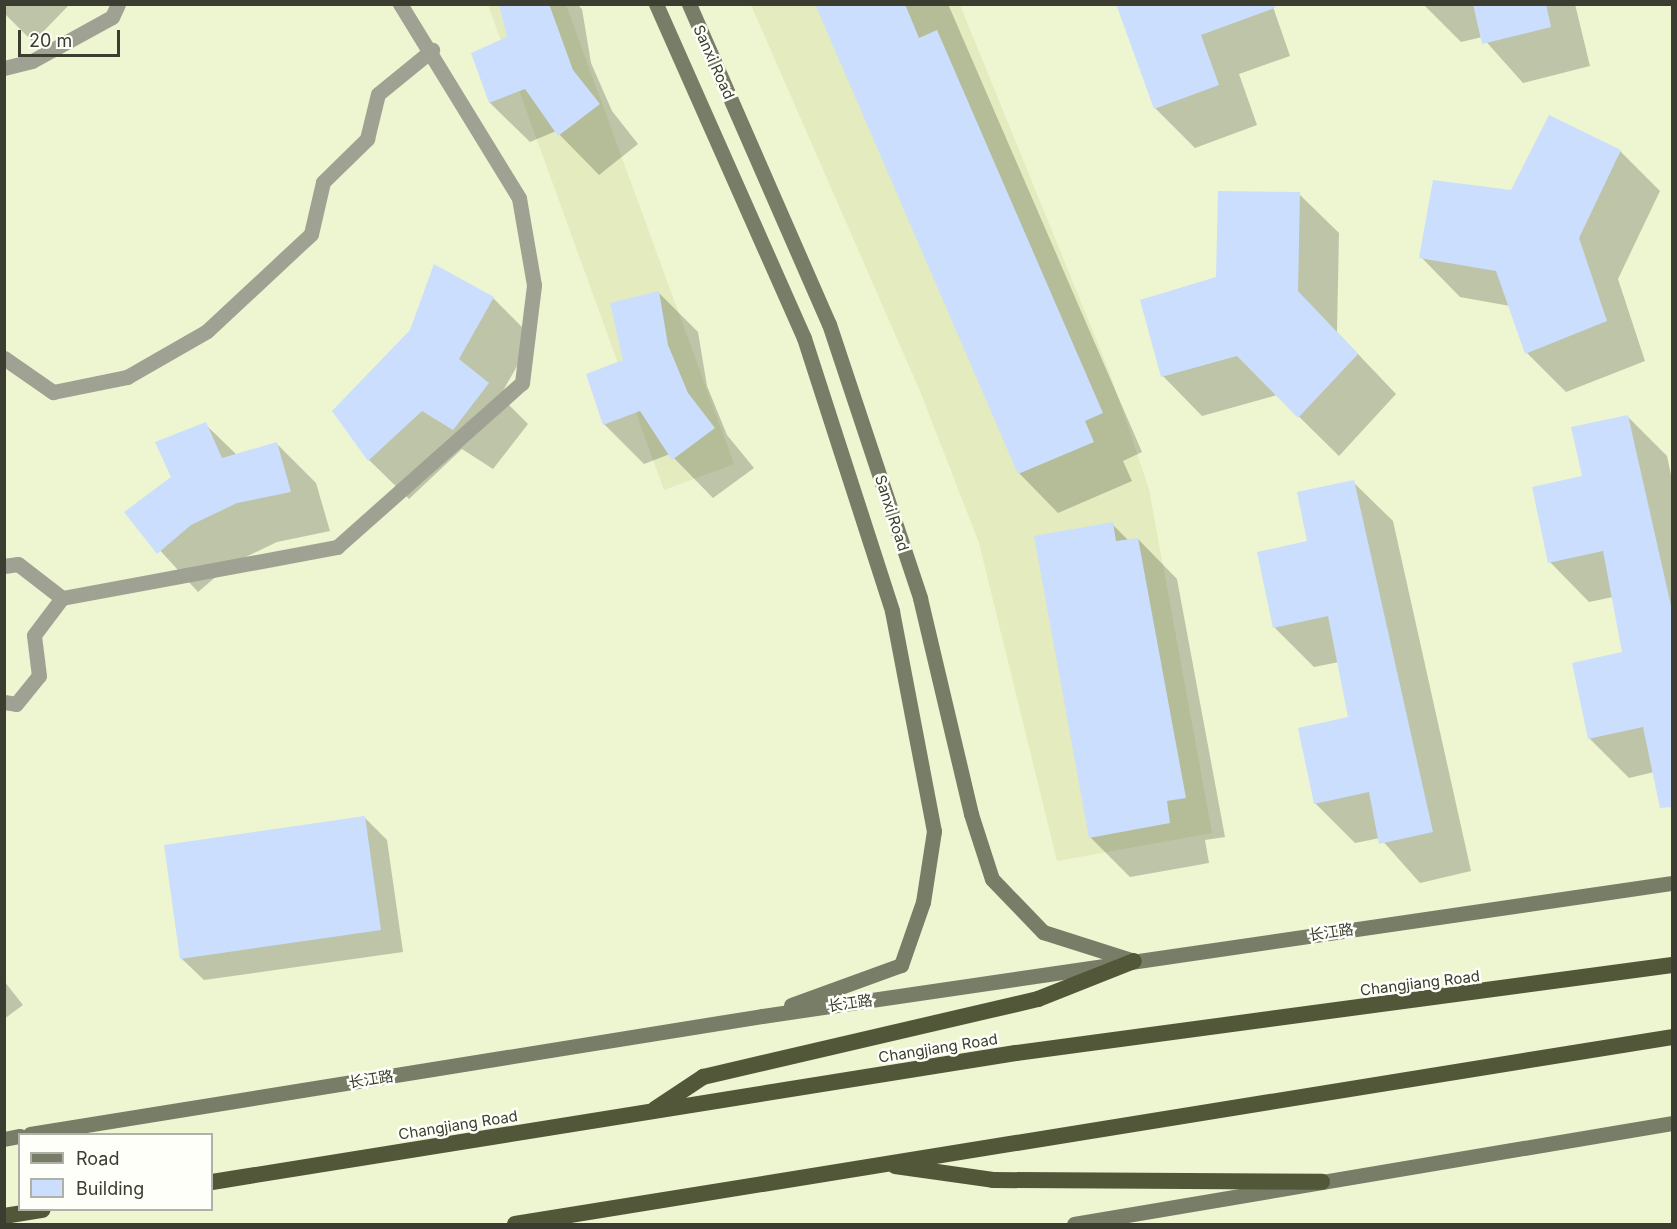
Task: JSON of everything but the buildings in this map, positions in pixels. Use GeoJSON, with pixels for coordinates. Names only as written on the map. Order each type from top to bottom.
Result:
{"type":"FeatureCollection","features":[{"type":"Feature","properties":{"kind":"highway"},"geometry":{"type":"LineString","coordinates":[[650,1112],[702,1077],[1038,999],[1134,961]]}},
{"type":"Feature","properties":{"kind":"highway","name":"Changjiang Road"},"geometry":{"type":"LineString","coordinates":[[213,1182],[1016,1053],[1672,965]]}},
{"type":"Feature","properties":{"kind":"highway"},"geometry":{"type":"LineString","coordinates":[[515,1224],[880,1163],[1672,1037]]}},
{"type":"Feature","properties":{"kind":"highway"},"geometry":{"type":"LineString","coordinates":[[880,1163],[993,1180],[1322,1182]]}},
{"type":"Feature","properties":{"kind":"highway"},"geometry":{"type":"LineString","coordinates":[[4,1216],[32,1211]]}},
{"type":"Feature","properties":{"kind":"main road","name":"Sanxi Road"},"geometry":{"type":"LineString","coordinates":[[656,4],[804,338],[892,611],[934,831],[923,902],[901,965],[762,1016]]}},
{"type":"Feature","properties":{"kind":"main road","name":"Sanxi Road"},"geometry":{"type":"LineString","coordinates":[[689,4],[829,324],[920,598],[971,814],[992,879],[1043,932],[1134,961]]}},
{"type":"Feature","properties":{"kind":"main road","name":"长江路"},"geometry":{"type":"LineString","coordinates":[[36,1133],[762,1016],[1672,883]]}},
{"type":"Feature","properties":{"kind":"main road"},"geometry":{"type":"LineString","coordinates":[[1074,1224],[1672,1123]]}},
{"type":"Feature","properties":{"kind":"street"},"geometry":{"type":"LineString","coordinates":[[4,68],[42,56],[112,17],[118,4]]}},
{"type":"Feature","properties":{"kind":"street"},"geometry":{"type":"LineString","coordinates":[[4,702],[16,704],[39,676],[34,635],[62,598],[338,547],[522,383],[534,285],[519,198],[432,50],[400,4]]}},
{"type":"Feature","properties":{"kind":"street"},"geometry":{"type":"LineString","coordinates":[[4,358],[53,392],[127,377],[207,331],[311,234],[323,182],[367,139],[378,94],[432,50]]}},
{"type":"Feature","properties":{"kind":"street"},"geometry":{"type":"LineString","coordinates":[[4,566],[18,564],[62,598]]}},
{"type":"Feature","properties":{"kind":"shaded area"},"geometry":{"type":"Polygon","coordinates":[[[488,5],[566,5],[734,464],[664,490],[488,5]]]}},
{"type":"Feature","properties":{"kind":"shaded area"},"geometry":{"type":"Polygon","coordinates":[[[751,5],[960,5],[1109,371],[1149,489],[1212,833],[1057,861],[979,543],[920,391],[751,5]]]}}]}
